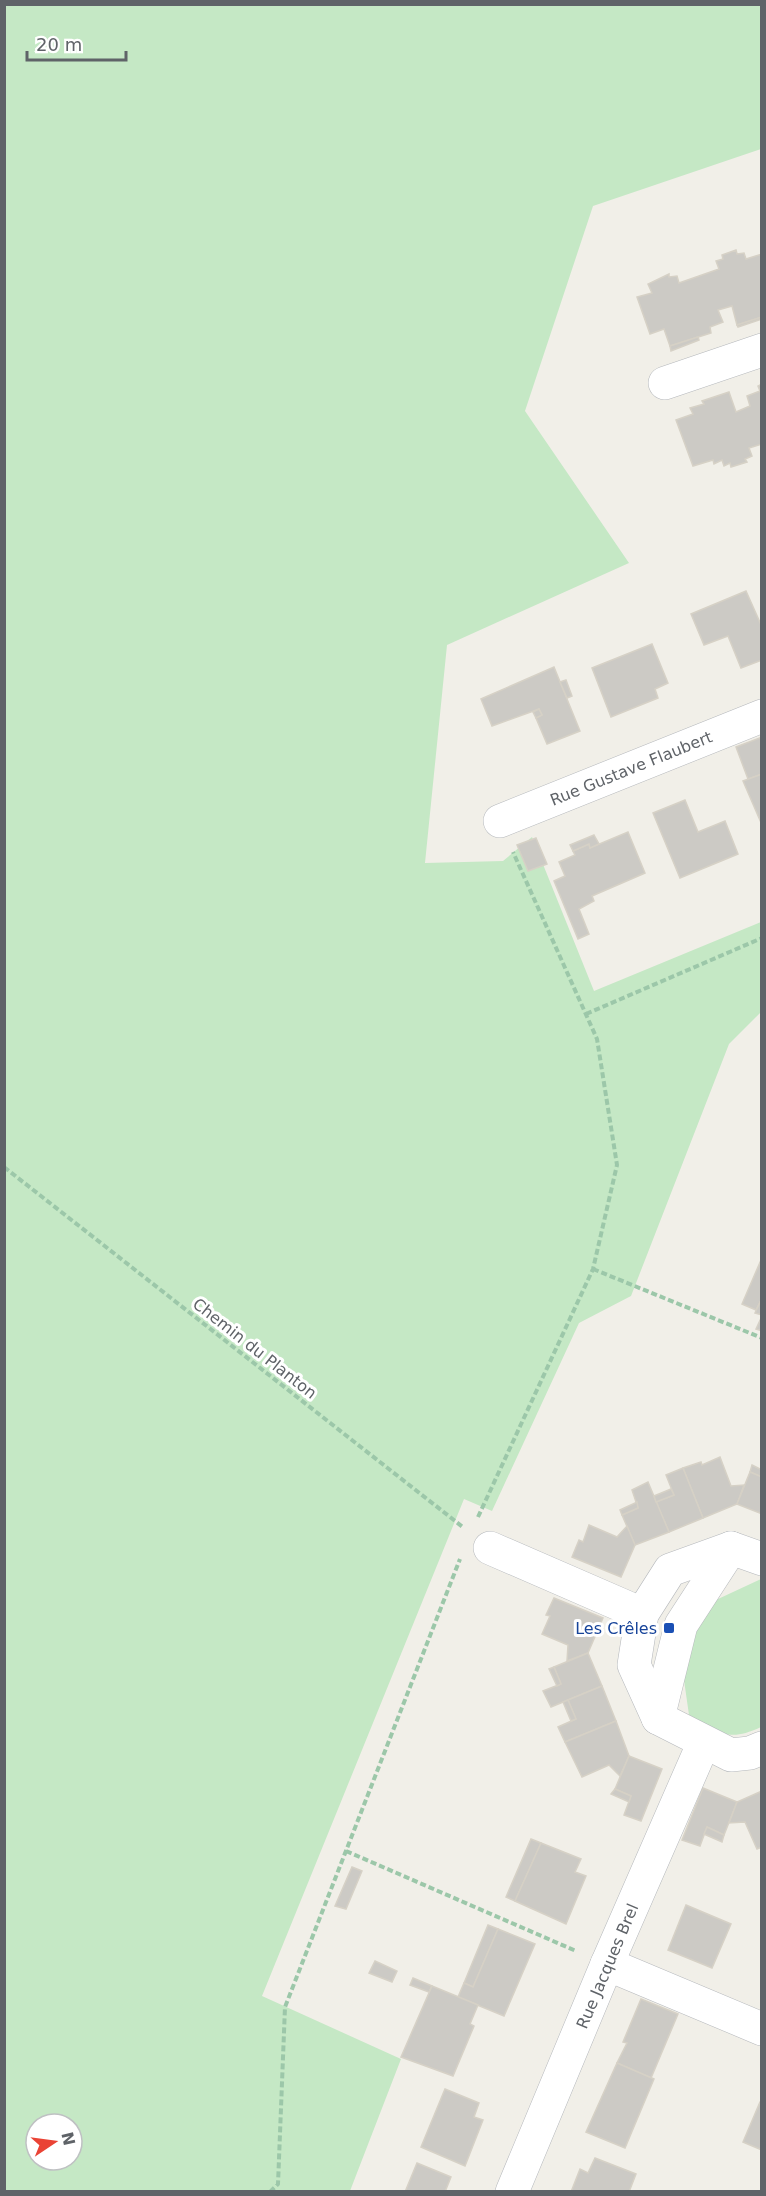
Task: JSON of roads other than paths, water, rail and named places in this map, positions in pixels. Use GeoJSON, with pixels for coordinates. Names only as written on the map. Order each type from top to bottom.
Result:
{"type":"FeatureCollection","features":[{"type":"Feature","properties":{"kind":"street"},"geometry":{"type":"LineString","coordinates":[[665,383],[762,350]]}},
{"type":"Feature","properties":{"kind":"street","name":"Rue Gustave Flaubert"},"geometry":{"type":"LineString","coordinates":[[500,821],[762,716]]}},
{"type":"Feature","properties":{"kind":"street"},"geometry":{"type":"LineString","coordinates":[[480,1541],[642,1614]]}},
{"type":"Feature","properties":{"kind":"street"},"geometry":{"type":"LineString","coordinates":[[658,1718],[681,1625],[731,1548]]}},
{"type":"Feature","properties":{"kind":"street"},"geometry":{"type":"LineString","coordinates":[[762,1559],[731,1548],[670,1570],[642,1614],[634,1665],[658,1718],[731,1755],[750,1753],[762,1748]]}},
{"type":"Feature","properties":{"kind":"street","name":"Rue Jacques Brel"},"geometry":{"type":"LineString","coordinates":[[512,2192],[607,1964],[704,1742]]}},
{"type":"Feature","properties":{"kind":"street"},"geometry":{"type":"LineString","coordinates":[[607,1964],[762,2029]]}},
{"type":"Feature","properties":{"kind":"place","name":"Les Crêles"},"geometry":{"type":"Point","coordinates":[669,1628]}}]}
